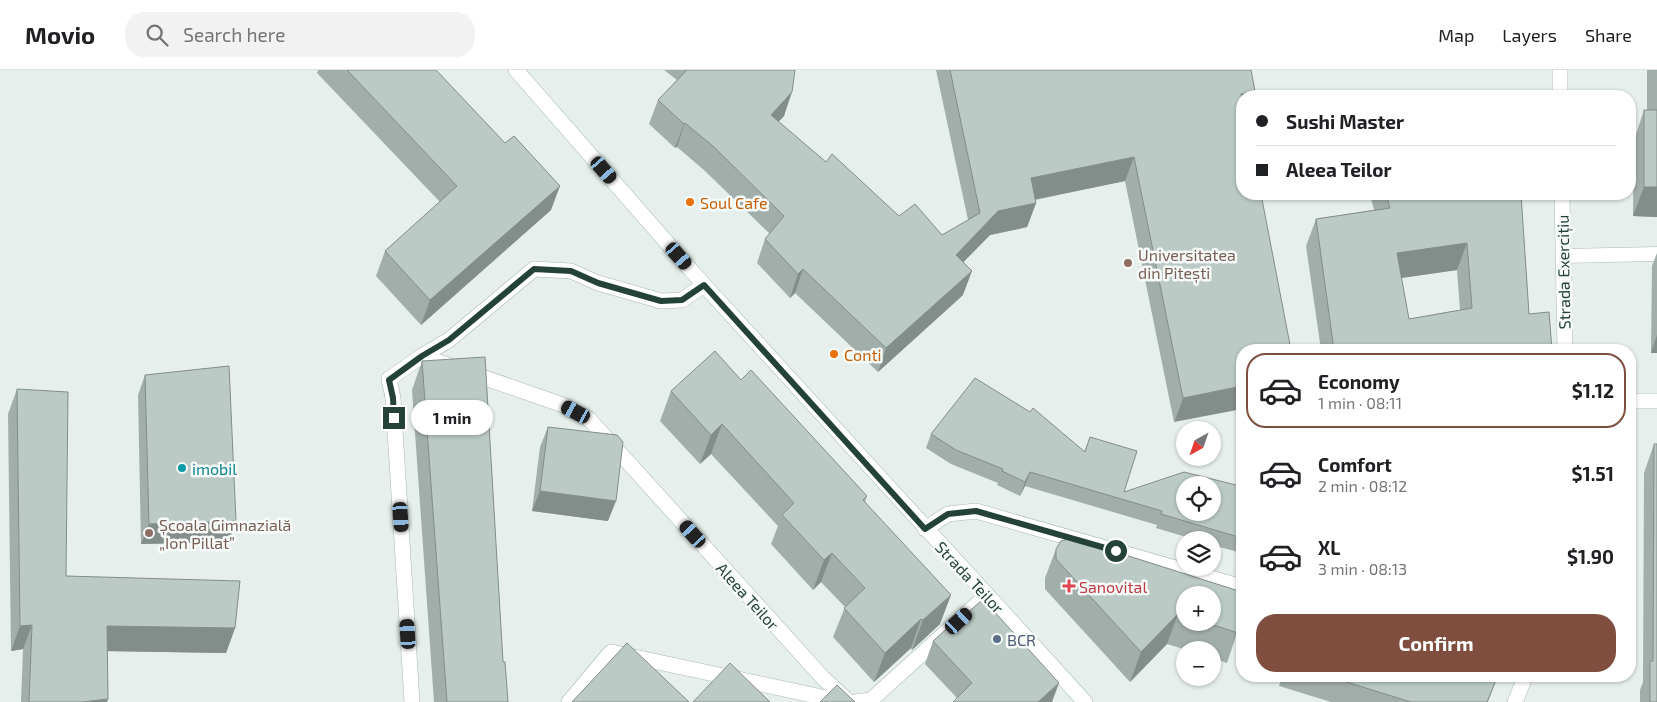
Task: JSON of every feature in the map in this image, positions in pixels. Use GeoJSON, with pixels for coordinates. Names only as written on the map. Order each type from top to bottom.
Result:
{"type":"FeatureCollection","features":[{"type":"Feature","properties":{"kind":"street","name":"Strada Teilor"},"geometry":{"type":"LineString","coordinates":[[516,70],[704,285],[1085,702]]}},
{"type":"Feature","properties":{"kind":"street"},"geometry":{"type":"LineString","coordinates":[[1560,70],[1560,90]]}},
{"type":"Feature","properties":{"kind":"street","name":"Strada Exercițiu"},"geometry":{"type":"LineString","coordinates":[[1562,200],[1565,344]]}},
{"type":"Feature","properties":{"kind":"street"},"geometry":{"type":"LineString","coordinates":[[412,702],[393,398],[389,380],[422,356],[449,340],[534,269],[571,271],[598,283],[661,301],[682,300],[704,285]]}},
{"type":"Feature","properties":{"kind":"street","name":"Aleea Teilor"},"geometry":{"type":"LineString","coordinates":[[422,356],[563,405],[589,419],[823,678],[848,702]]}},
{"type":"Feature","properties":{"kind":"street"},"geometry":{"type":"LineString","coordinates":[[1636,401],[1657,401]]}},
{"type":"Feature","properties":{"kind":"street"},"geometry":{"type":"LineString","coordinates":[[925,529],[948,514],[976,511],[1236,586]]}},
{"type":"Feature","properties":{"kind":"street"},"geometry":{"type":"LineString","coordinates":[[856,702],[871,700],[987,595]]}},
{"type":"Feature","properties":{"kind":"street","name":"Aleea Teilor"},"geometry":{"type":"LineString","coordinates":[[569,702],[611,652],[848,702]]}},
{"type":"Feature","properties":{"kind":"street"},"geometry":{"type":"LineString","coordinates":[[1515,702],[1523,682]]}},
{"type":"Feature","properties":{"kind":"lane"},"geometry":{"type":"LineString","coordinates":[[1563,256],[1657,254]]}},
{"type":"Feature","properties":{"kind":"building"},"geometry":{"type":"Polygon","coordinates":[[[347,70],[436,70],[505,143],[514,136],[560,186],[430,300],[385,251],[457,186],[347,70]]]}},
{"type":"Feature","properties":{"kind":"building"},"geometry":{"type":"Polygon","coordinates":[[[687,70],[795,70],[792,92],[771,115],[826,162],[832,154],[899,216],[915,204],[942,235],[980,213],[950,70],[1251,70],[1255,90],[1236,90],[1236,200],[1262,200],[1290,344],[1236,344],[1236,387],[1183,398],[1134,157],[1031,178],[1036,203],[998,211],[956,255],[972,271],[886,348],[803,269],[798,274],[765,239],[784,216],[714,147],[684,124],[658,100],[687,70]]]}},
{"type":"Feature","properties":{"kind":"building"},"geometry":{"type":"Polygon","coordinates":[[[1644,110],[1657,110],[1657,187],[1644,187],[1644,110]]]}},
{"type":"Feature","properties":{"kind":"building"},"geometry":{"type":"Polygon","coordinates":[[[1388,200],[1521,200],[1529,314],[1549,312],[1552,344],[1333,344],[1316,219],[1390,208],[1388,200]],[[1467,243],[1397,253],[1409,319],[1472,308],[1467,243]]]}},
{"type":"Feature","properties":{"kind":"building"},"geometry":{"type":"Polygon","coordinates":[[[715,351],[741,380],[751,370],[867,496],[863,500],[951,595],[923,620],[921,619],[885,653],[844,608],[865,588],[832,553],[824,560],[782,515],[794,503],[722,424],[711,435],[671,391],[715,351]]]}},
{"type":"Feature","properties":{"kind":"building"},"geometry":{"type":"Polygon","coordinates":[[[485,357],[503,662],[505,662],[508,702],[447,702],[422,361],[485,357]]]}},
{"type":"Feature","properties":{"kind":"building","name":"imobil"},"geometry":{"type":"Polygon","coordinates":[[[229,366],[236,521],[149,524],[145,375],[229,366]]]}},
{"type":"Feature","properties":{"kind":"building"},"geometry":{"type":"Polygon","coordinates":[[[975,378],[1030,412],[1033,408],[1085,452],[1090,437],[1137,451],[1124,492],[1184,472],[1200,476],[1176,476],[1176,518],[1161,514],[1162,511],[1030,472],[1025,482],[1002,471],[1003,469],[956,450],[931,434],[975,378]]]}},
{"type":"Feature","properties":{"kind":"building"},"geometry":{"type":"Polygon","coordinates":[[[17,389],[68,392],[66,576],[240,581],[235,628],[107,626],[108,699],[82,702],[29,702],[32,625],[20,626],[17,389]]]}},
{"type":"Feature","properties":{"kind":"building"},"geometry":{"type":"Polygon","coordinates":[[[548,427],[617,435],[623,442],[616,501],[540,491],[548,427]]]}},
{"type":"Feature","properties":{"kind":"building"},"geometry":{"type":"Polygon","coordinates":[[[1654,444],[1657,444],[1657,702],[1650,702],[1650,661],[1653,661],[1654,444]]]}},
{"type":"Feature","properties":{"kind":"building"},"geometry":{"type":"Polygon","coordinates":[[[1221,481],[1236,485],[1236,536],[1185,521],[1221,521],[1221,481]]]}},
{"type":"Feature","properties":{"kind":"building"},"geometry":{"type":"Polygon","coordinates":[[[1072,538],[1176,571],[1176,576],[1192,576],[1236,590],[1236,632],[1221,628],[1221,586],[1176,586],[1176,616],[1141,652],[1056,559],[1056,549],[1061,541],[1072,538]]]}},
{"type":"Feature","properties":{"kind":"building"},"geometry":{"type":"Polygon","coordinates":[[[983,599],[1059,683],[1038,702],[953,702],[972,683],[933,641],[983,599]]]}},
{"type":"Feature","properties":{"kind":"building"},"geometry":{"type":"Polygon","coordinates":[[[627,643],[689,702],[572,702],[627,643]]]}},
{"type":"Feature","properties":{"kind":"building"},"geometry":{"type":"Polygon","coordinates":[[[730,663],[770,702],[693,702],[730,663]]]}},
{"type":"Feature","properties":{"kind":"building"},"geometry":{"type":"Polygon","coordinates":[[[1347,682],[1495,682],[1487,702],[1411,702],[1347,682]]]}},
{"type":"Feature","properties":{"kind":"building"},"geometry":{"type":"Polygon","coordinates":[[[837,685],[855,702],[820,702],[837,685]]]}},
{"type":"Feature","properties":{"kind":"place","name":"Soul Cafe"},"geometry":{"type":"Point","coordinates":[690,202]}},
{"type":"Feature","properties":{"kind":"place","name":"Universitatea din Pitești"},"geometry":{"type":"Point","coordinates":[1128,263]}},
{"type":"Feature","properties":{"kind":"place","name":"Conti"},"geometry":{"type":"Point","coordinates":[834,354]}},
{"type":"Feature","properties":{"kind":"place","name":"imobil"},"geometry":{"type":"Point","coordinates":[182,468]}},
{"type":"Feature","properties":{"kind":"place","name":"Școala Gimnazială „Ion Pillat”"},"geometry":{"type":"Point","coordinates":[149,533]}},
{"type":"Feature","properties":{"kind":"place","name":"Sanovital"},"geometry":{"type":"Point","coordinates":[1069,586]}},
{"type":"Feature","properties":{"kind":"place","name":"BCR"},"geometry":{"type":"Point","coordinates":[997,639]}},
{"type":"Feature","properties":{"kind":"route"},"geometry":{"type":"LineString","coordinates":[[394,418],[393,398],[389,380],[422,356],[449,340],[534,269],[571,271],[598,283],[661,301],[682,300],[704,285],[925,529],[948,514],[976,511],[1116,551]]}}]}
